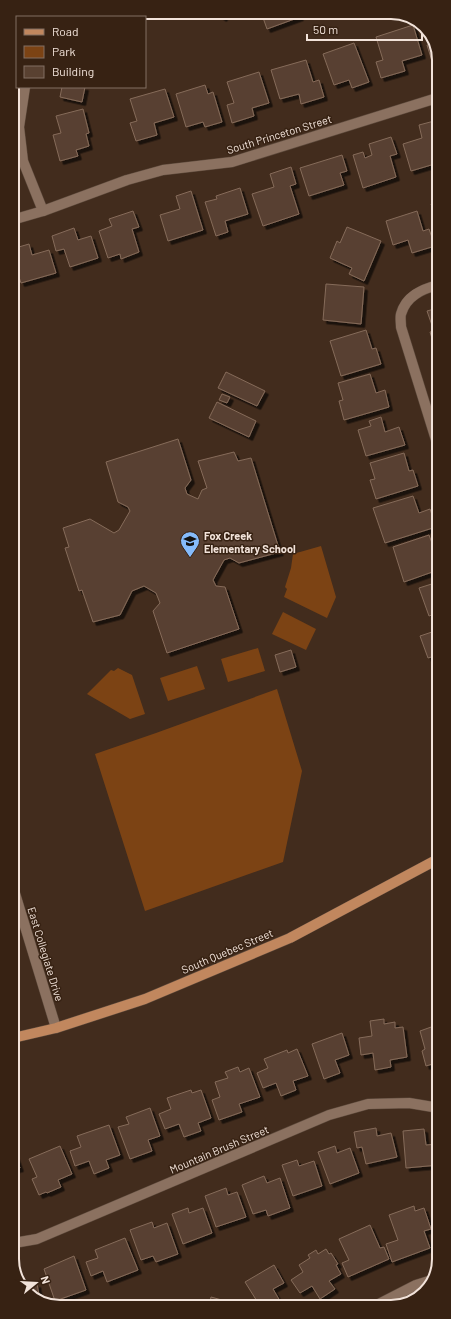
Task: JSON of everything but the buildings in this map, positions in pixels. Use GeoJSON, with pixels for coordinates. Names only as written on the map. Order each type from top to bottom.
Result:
{"type":"FeatureCollection","features":[{"type":"Feature","properties":{"kind":"main road","name":"South Quebec Street"},"geometry":{"type":"LineString","coordinates":[[19,1037],[56,1028],[145,999],[290,938],[432,862]]}},
{"type":"Feature","properties":{"kind":"street"},"geometry":{"type":"LineString","coordinates":[[25,88],[19,127],[22,161],[43,211]]}},
{"type":"Feature","properties":{"kind":"street","name":"South Princeton Street"},"geometry":{"type":"LineString","coordinates":[[19,218],[43,211],[127,180],[163,170],[232,162],[432,100]]}},
{"type":"Feature","properties":{"kind":"street"},"geometry":{"type":"LineString","coordinates":[[432,286],[422,289],[415,293],[406,304],[401,314],[401,327],[432,427]]}},
{"type":"Feature","properties":{"kind":"street","name":"East Collegiate Drive"},"geometry":{"type":"LineString","coordinates":[[19,907],[56,1028]]}},
{"type":"Feature","properties":{"kind":"street","name":"Mountain Brush Street"},"geometry":{"type":"LineString","coordinates":[[19,1242],[36,1238],[329,1115],[368,1104],[409,1103],[432,1107]]}},
{"type":"Feature","properties":{"kind":"street"},"geometry":{"type":"LineString","coordinates":[[387,1300],[424,1283]]}},
{"type":"Feature","properties":{"kind":"green space"},"geometry":{"type":"Polygon","coordinates":[[[321,546],[336,597],[327,618],[284,597],[287,589],[285,587],[291,568],[293,554],[321,546]]]}},
{"type":"Feature","properties":{"kind":"green space"},"geometry":{"type":"Polygon","coordinates":[[[283,612],[316,629],[306,650],[272,634],[283,612]]]}},
{"type":"Feature","properties":{"kind":"green space"},"geometry":{"type":"Polygon","coordinates":[[[258,648],[265,671],[228,682],[221,659],[258,648]]]}},
{"type":"Feature","properties":{"kind":"green space"},"geometry":{"type":"Polygon","coordinates":[[[197,666],[205,689],[168,701],[160,678],[197,666]]]}},
{"type":"Feature","properties":{"kind":"green space"},"geometry":{"type":"Polygon","coordinates":[[[118,668],[132,675],[145,714],[130,719],[87,694],[111,670],[114,671],[118,668]]]}},
{"type":"Feature","properties":{"kind":"green space"},"geometry":{"type":"Polygon","coordinates":[[[277,689],[302,771],[283,862],[145,911],[95,754],[277,689]]]}},
{"type":"Feature","properties":{"kind":"place","name":"Fox Creek Elementary School"},"geometry":{"type":"Point","coordinates":[190,558]}}]}
